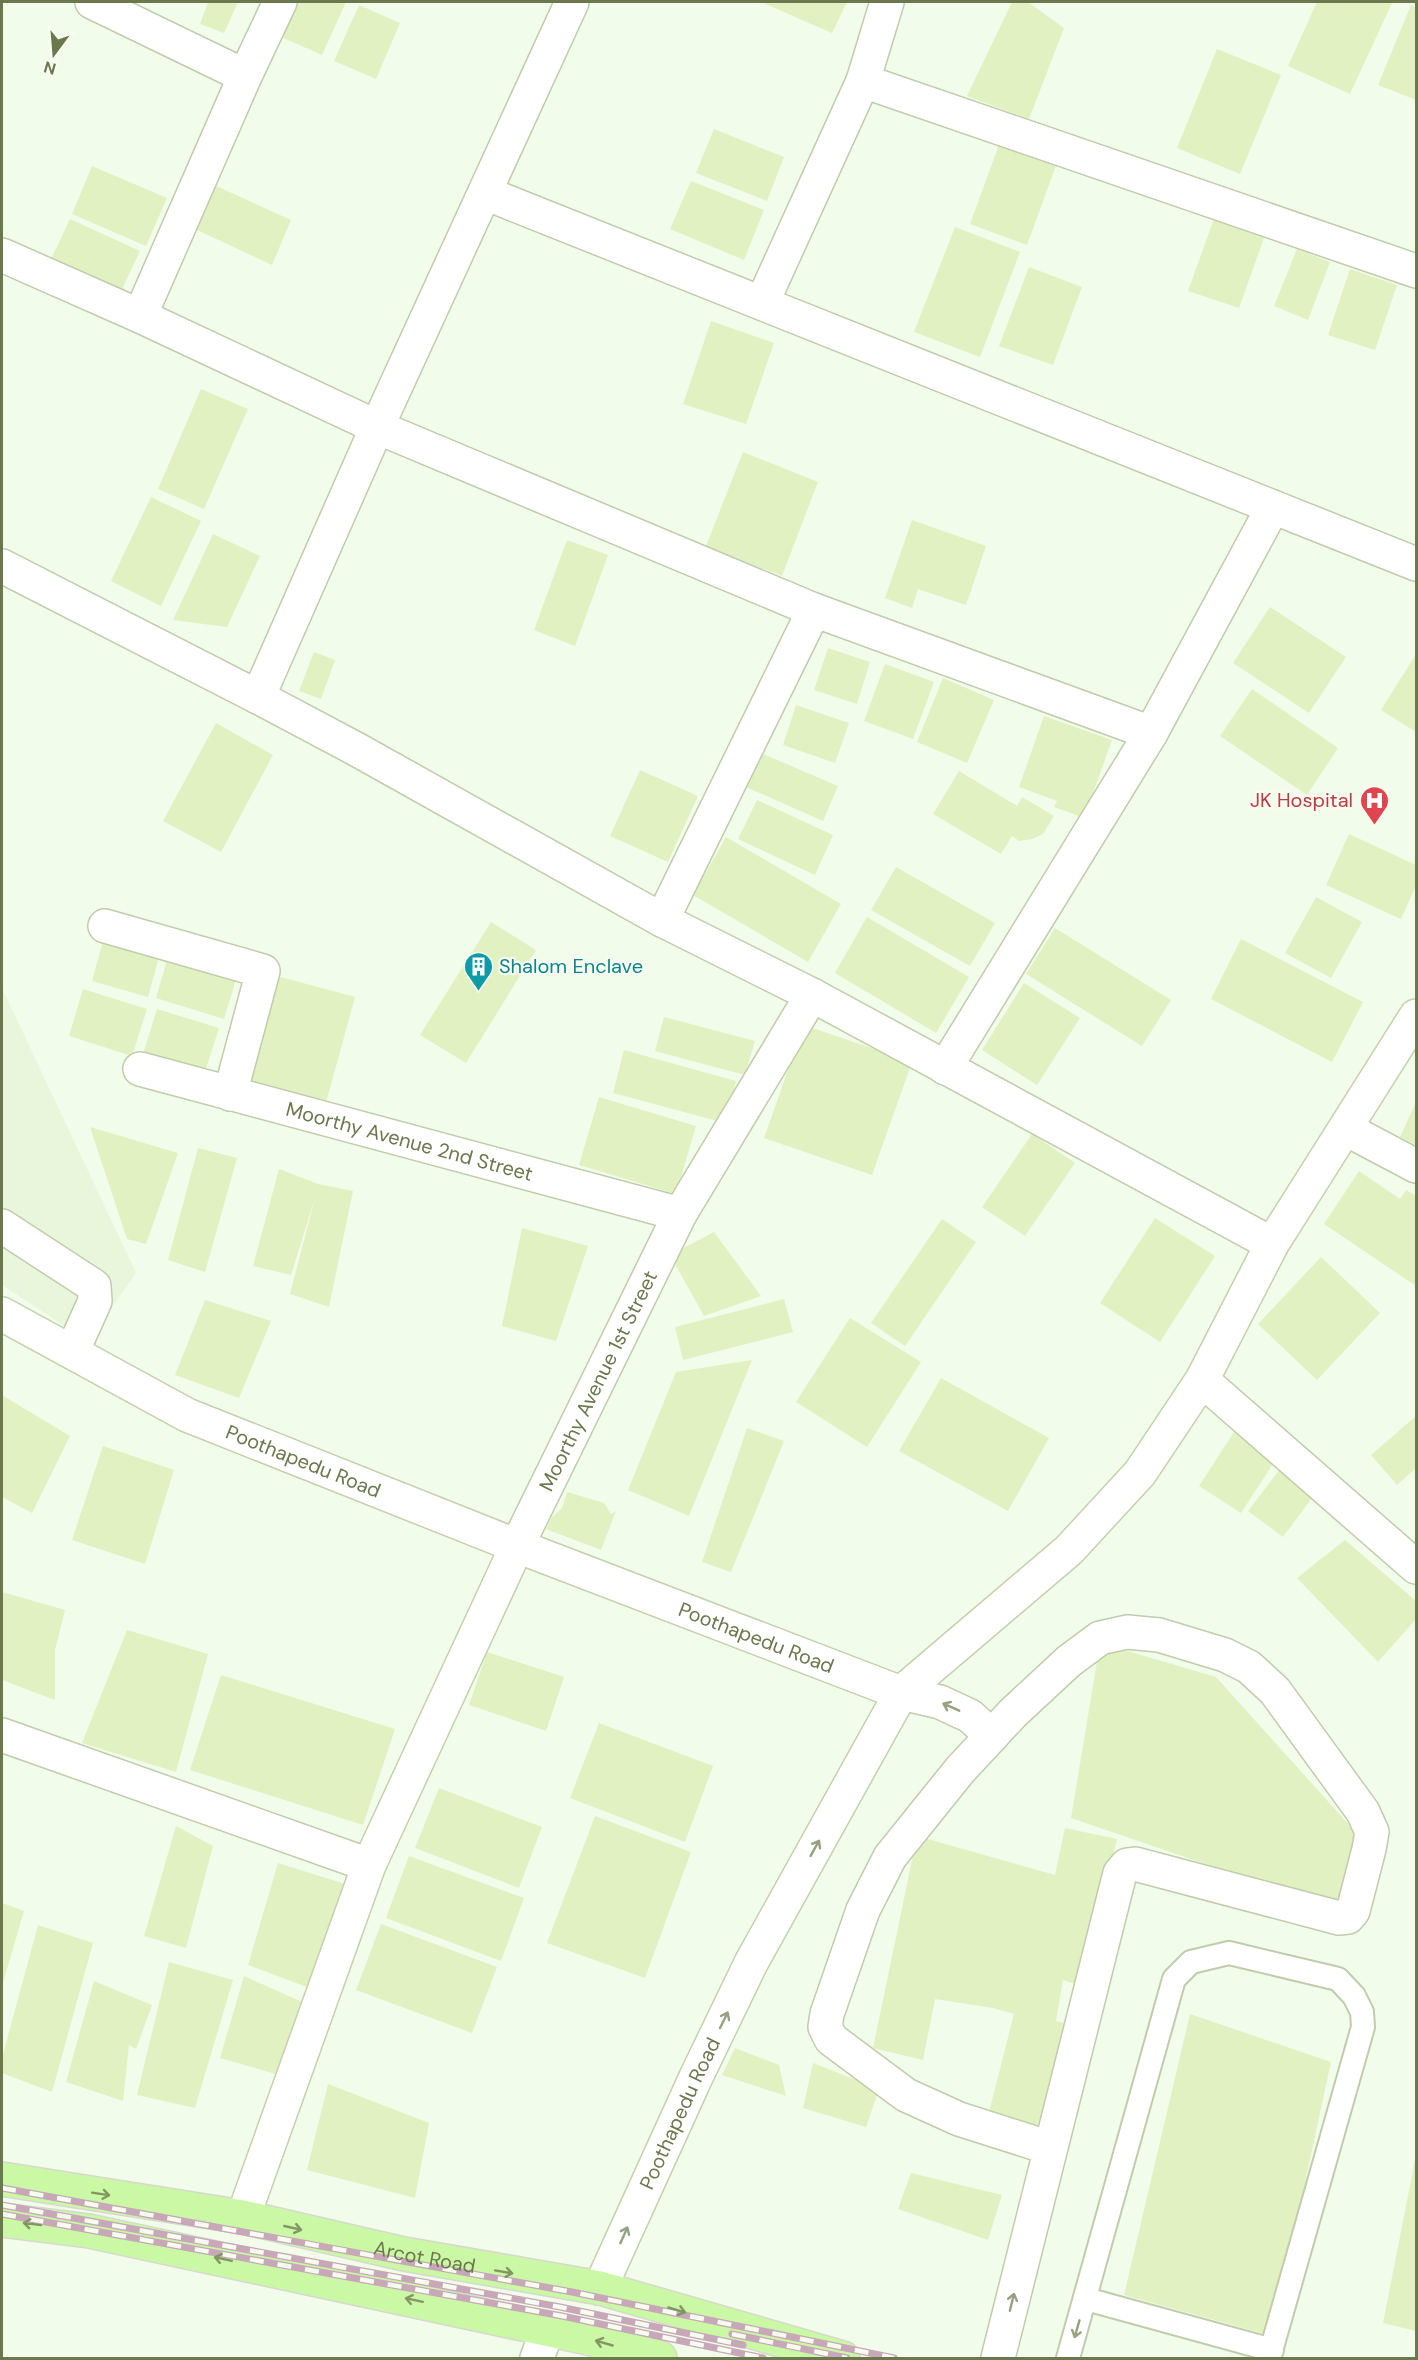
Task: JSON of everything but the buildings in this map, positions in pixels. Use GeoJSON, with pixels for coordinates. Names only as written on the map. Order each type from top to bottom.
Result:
{"type":"FeatureCollection","features":[{"type":"Feature","properties":{"kind":"main road","name":"Arcot Road"},"geometry":{"type":"LineString","coordinates":[[2,2179],[243,2217],[404,2254],[600,2288],[843,2358]]}},
{"type":"Feature","properties":{"kind":"main road"},"geometry":{"type":"LineString","coordinates":[[2,2220],[89,2231],[543,2344],[660,2358]]}},
{"type":"Feature","properties":{"kind":"street"},"geometry":{"type":"LineString","coordinates":[[92,2],[245,76]]}},
{"type":"Feature","properties":{"kind":"street"},"geometry":{"type":"LineString","coordinates":[[140,316],[245,76],[280,2]]}},
{"type":"Feature","properties":{"kind":"street"},"geometry":{"type":"LineString","coordinates":[[258,696],[377,427],[572,2]]}},
{"type":"Feature","properties":{"kind":"street"},"geometry":{"type":"LineString","coordinates":[[762,303],[863,81],[887,2]]}},
{"type":"Feature","properties":{"kind":"street"},"geometry":{"type":"LineString","coordinates":[[863,81],[1416,271]]}},
{"type":"Feature","properties":{"kind":"street"},"geometry":{"type":"LineString","coordinates":[[484,192],[1416,564]]}},
{"type":"Feature","properties":{"kind":"street"},"geometry":{"type":"LineString","coordinates":[[2,255],[140,316],[377,427],[814,610],[1151,732]]}},
{"type":"Feature","properties":{"kind":"street"},"geometry":{"type":"LineString","coordinates":[[945,1068],[1151,732],[1273,507]]}},
{"type":"Feature","properties":{"kind":"street"},"geometry":{"type":"LineString","coordinates":[[2,566],[356,748],[662,920],[812,995],[1272,1244]]}},
{"type":"Feature","properties":{"kind":"street"},"geometry":{"type":"LineString","coordinates":[[662,920],[814,610]]}},
{"type":"Feature","properties":{"kind":"street"},"geometry":{"type":"LineString","coordinates":[[105,926],[263,971],[230,1094]]}},
{"type":"Feature","properties":{"kind":"street","name":"Moorthy Avenue 1st Street"},"geometry":{"type":"LineString","coordinates":[[243,2217],[369,1865],[518,1546],[680,1214],[812,995]]}},
{"type":"Feature","properties":{"kind":"street"},"geometry":{"type":"LineString","coordinates":[[901,1693],[1069,1550],[1140,1473],[1202,1380],[1272,1244],[1416,1016]]}},
{"type":"Feature","properties":{"kind":"street","name":"Moorthy Avenue 2nd Street"},"geometry":{"type":"LineString","coordinates":[[140,1069],[680,1214]]}},
{"type":"Feature","properties":{"kind":"street"},"geometry":{"type":"LineString","coordinates":[[1346,1130],[1416,1166]]}},
{"type":"Feature","properties":{"kind":"street"},"geometry":{"type":"LineString","coordinates":[[2,1226],[94,1286],[95,1301],[72,1352]]}},
{"type":"Feature","properties":{"kind":"street","name":"Poothapedu Road"},"geometry":{"type":"LineString","coordinates":[[2,1314],[188,1415],[518,1546],[901,1693],[751,1963],[696,2077],[600,2288]]}},
{"type":"Feature","properties":{"kind":"street"},"geometry":{"type":"LineString","coordinates":[[1202,1380],[1416,1567]]}},
{"type":"Feature","properties":{"kind":"street"},"geometry":{"type":"LineString","coordinates":[[998,2358],[1050,2148],[1116,1880],[1127,1865],[1135,1864],[1339,1918],[1348,1917],[1353,1911],[1369,1849],[1372,1832],[1364,1812],[1275,1691],[1249,1667],[1225,1655],[1159,1635],[1127,1632],[1100,1638],[1069,1661],[1013,1713],[960,1770],[890,1857],[863,1910],[827,2014],[825,2027],[831,2039],[906,2094],[959,2119],[1050,2148]]}},
{"type":"Feature","properties":{"kind":"street"},"geometry":{"type":"LineString","coordinates":[[901,1693],[940,1702],[970,1716],[992,1736]]}},
{"type":"Feature","properties":{"kind":"street"},"geometry":{"type":"LineString","coordinates":[[2,1735],[369,1865]]}},
{"type":"Feature","properties":{"kind":"lane"},"geometry":{"type":"LineString","coordinates":[[1068,2358],[1174,1979],[1191,1962],[1229,1953],[1338,1978],[1354,1996],[1362,2012],[1363,2027],[1270,2354],[1086,2299]]}},
{"type":"Feature","properties":{"kind":"shaded area"},"geometry":{"type":"Polygon","coordinates":[[[2,988],[136,1273],[88,1341],[2,1285],[2,988]]]}},
{"type":"Feature","properties":{"kind":"railway"},"geometry":{"type":"LineString","coordinates":[[2,2188],[572,2292],[894,2358]]}},
{"type":"Feature","properties":{"kind":"railway"},"geometry":{"type":"LineString","coordinates":[[2,2205],[560,2307],[743,2345]]}},
{"type":"Feature","properties":{"kind":"railway"},"geometry":{"type":"LineString","coordinates":[[2,2214],[562,2316],[763,2358]]}},
{"type":"Feature","properties":{"kind":"railway"},"geometry":{"type":"LineString","coordinates":[[732,2334],[847,2358]]}},
{"type":"Feature","properties":{"kind":"place","name":"JK Hospital"},"geometry":{"type":"Point","coordinates":[1374,826]}},
{"type":"Feature","properties":{"kind":"place","name":"Shalom Enclave"},"geometry":{"type":"Point","coordinates":[478,992]}}]}
